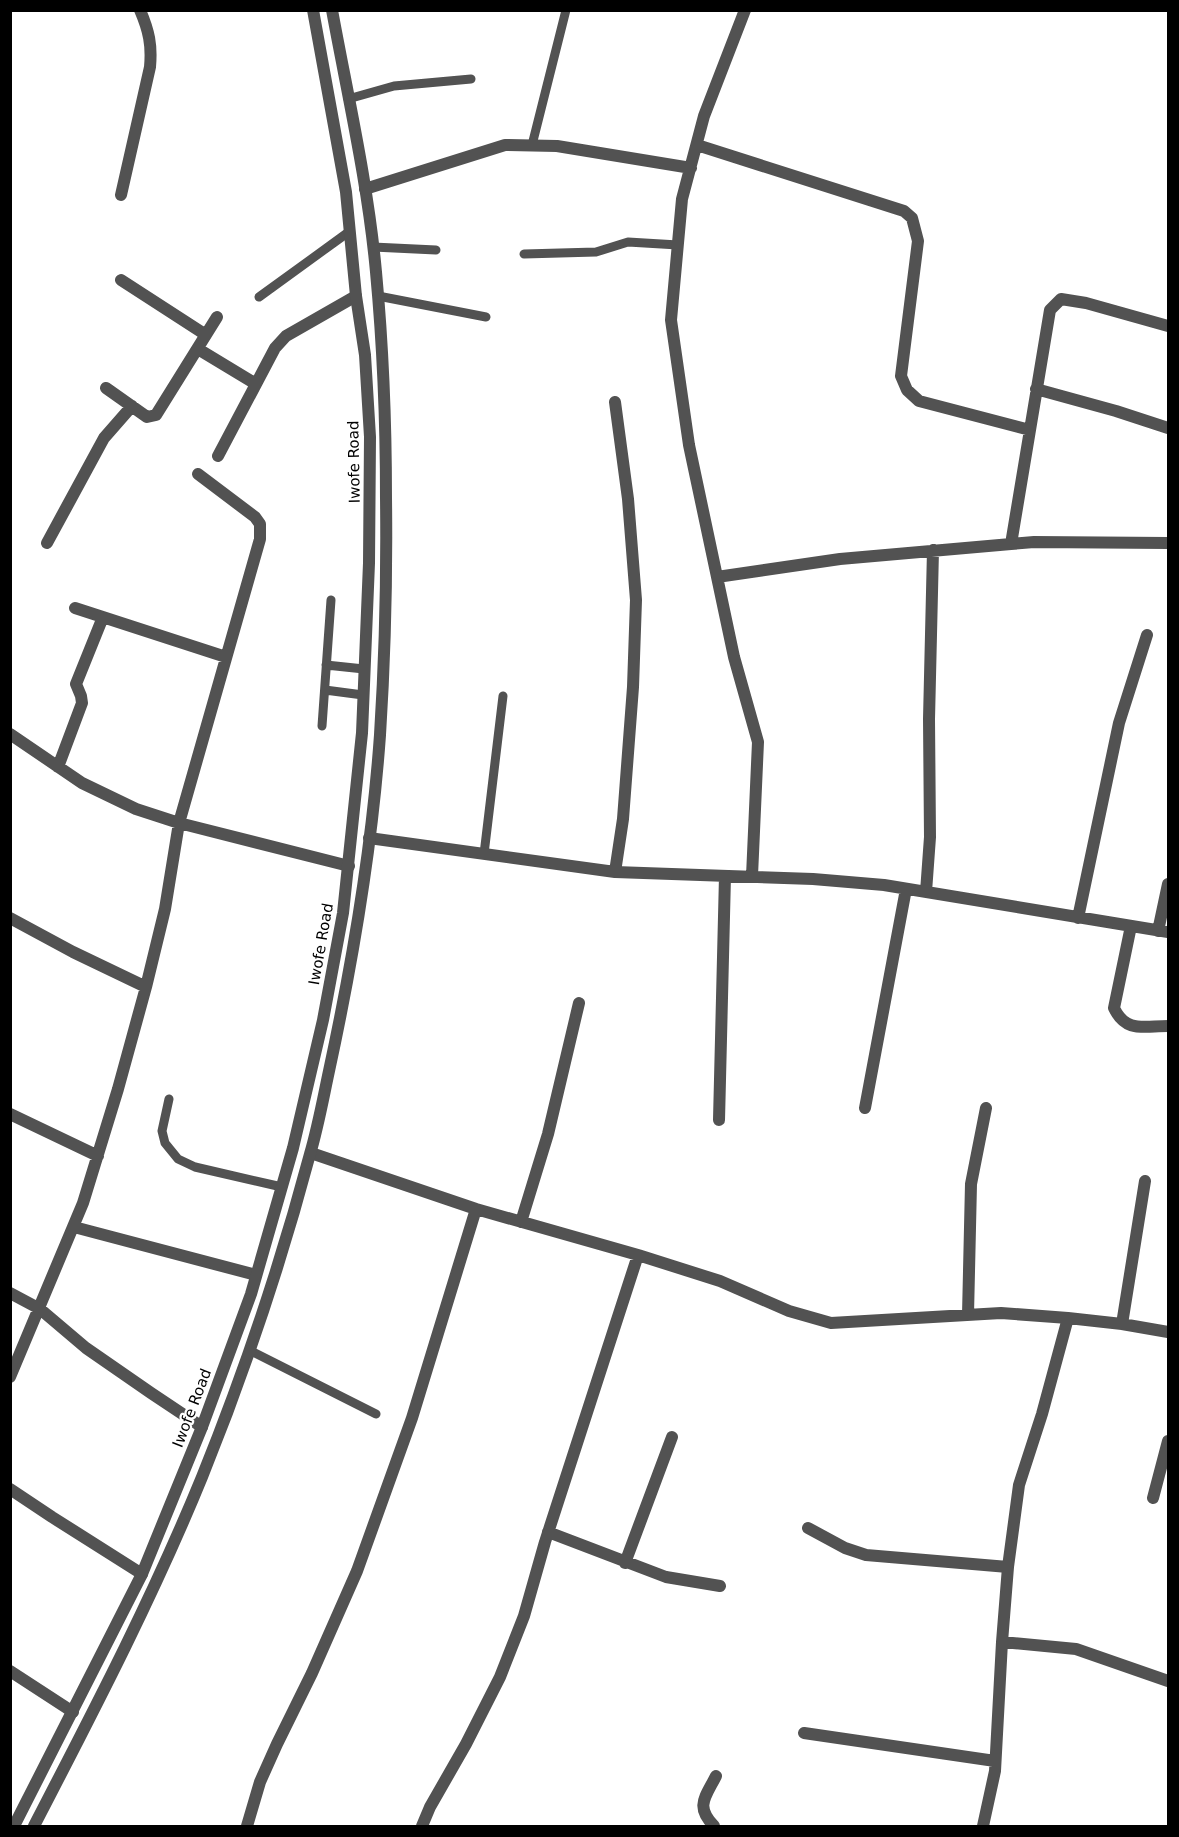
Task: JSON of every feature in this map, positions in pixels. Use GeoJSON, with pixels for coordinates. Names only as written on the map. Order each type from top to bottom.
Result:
{"type":"FeatureCollection","features":[{"type":"Feature","properties":{"kind":"street"},"geometry":{"type":"LineString","coordinates":[[121,195],[152,49],[140,10]]}},
{"type":"Feature","properties":{"kind":"street","name":"Iwofe Road"},"geometry":{"type":"LineString","coordinates":[[14,1827],[142,1574],[202,1426],[251,1294],[282,1187],[323,1020],[343,913],[362,733],[369,563],[370,437],[365,355],[356,296],[346,192],[313,10]]}},
{"type":"Feature","properties":{"kind":"street","name":"Iwofe Road"},"geometry":{"type":"LineString","coordinates":[[34,1827],[84,1731],[155,1584],[202,1476],[249,1350],[311,1153],[359,915],[380,735],[387,564],[386,437],[373,247],[365,189],[332,10]]}},
{"type":"Feature","properties":{"kind":"street"},"geometry":{"type":"LineString","coordinates":[[745,10],[704,116],[682,199],[671,320],[689,445],[734,657],[758,742],[752,876]]}},
{"type":"Feature","properties":{"kind":"street"},"geometry":{"type":"LineString","coordinates":[[365,189],[505,145],[556,146],[691,168]]}},
{"type":"Feature","properties":{"kind":"street"},"geometry":{"type":"LineString","coordinates":[[697,145],[904,212],[912,218],[918,242],[901,376],[907,390],[919,401],[1030,430]]}},
{"type":"Feature","properties":{"kind":"street"},"geometry":{"type":"LineString","coordinates":[[121,280],[206,335]]}},
{"type":"Feature","properties":{"kind":"street"},"geometry":{"type":"LineString","coordinates":[[218,456],[275,348],[286,336],[356,296]]}},
{"type":"Feature","properties":{"kind":"street"},"geometry":{"type":"LineString","coordinates":[[1011,544],[1050,310],[1061,299],[1086,303],[1168,326]]}},
{"type":"Feature","properties":{"kind":"street"},"geometry":{"type":"LineString","coordinates":[[106,388],[147,417],[156,415],[217,317]]}},
{"type":"Feature","properties":{"kind":"street"},"geometry":{"type":"LineString","coordinates":[[198,349],[256,384]]}},
{"type":"Feature","properties":{"kind":"street"},"geometry":{"type":"LineString","coordinates":[[1036,389],[1168,428]]}},
{"type":"Feature","properties":{"kind":"street"},"geometry":{"type":"LineString","coordinates":[[615,402],[628,499],[636,600],[633,687],[624,808],[615,872]]}},
{"type":"Feature","properties":{"kind":"street"},"geometry":{"type":"LineString","coordinates":[[47,543],[104,438],[132,406]]}},
{"type":"Feature","properties":{"kind":"street"},"geometry":{"type":"LineString","coordinates":[[10,1377],[74,1227],[98,1156],[146,987],[165,909],[179,823],[260,539],[260,524],[247,509],[198,474]]}},
{"type":"Feature","properties":{"kind":"street"},"geometry":{"type":"LineString","coordinates":[[717,577],[840,559],[1034,542],[1168,543]]}},
{"type":"Feature","properties":{"kind":"street"},"geometry":{"type":"LineString","coordinates":[[926,892],[930,837],[929,718],[933,550]]}},
{"type":"Feature","properties":{"kind":"street"},"geometry":{"type":"LineString","coordinates":[[75,608],[226,657]]}},
{"type":"Feature","properties":{"kind":"street"},"geometry":{"type":"LineString","coordinates":[[58,767],[82,704],[76,684],[103,617]]}},
{"type":"Feature","properties":{"kind":"street"},"geometry":{"type":"LineString","coordinates":[[1078,918],[1119,723],[1148,635]]}},
{"type":"Feature","properties":{"kind":"street"},"geometry":{"type":"LineString","coordinates":[[10,734],[82,783],[136,809],[179,823],[349,866]]}},
{"type":"Feature","properties":{"kind":"street"},"geometry":{"type":"LineString","coordinates":[[369,838],[615,872],[752,876],[884,885],[1163,932],[1168,884]]}},
{"type":"Feature","properties":{"kind":"street"},"geometry":{"type":"LineString","coordinates":[[719,1120],[725,876]]}},
{"type":"Feature","properties":{"kind":"street"},"geometry":{"type":"LineString","coordinates":[[865,1108],[906,889]]}},
{"type":"Feature","properties":{"kind":"street"},"geometry":{"type":"LineString","coordinates":[[10,918],[73,952],[146,987]]}},
{"type":"Feature","properties":{"kind":"street"},"geometry":{"type":"LineString","coordinates":[[1131,927],[1114,1008],[1120,1019],[1130,1026],[1168,1026]]}},
{"type":"Feature","properties":{"kind":"street"},"geometry":{"type":"LineString","coordinates":[[521,1222],[548,1134],[579,1003]]}},
{"type":"Feature","properties":{"kind":"street"},"geometry":{"type":"LineString","coordinates":[[968,1315],[970,1184],[986,1108]]}},
{"type":"Feature","properties":{"kind":"street"},"geometry":{"type":"LineString","coordinates":[[10,1114],[98,1156]]}},
{"type":"Feature","properties":{"kind":"street"},"geometry":{"type":"LineString","coordinates":[[311,1153],[477,1209],[720,1281],[789,1311],[831,1323],[1001,1313],[1122,1324],[1168,1332]]}},
{"type":"Feature","properties":{"kind":"street"},"geometry":{"type":"LineString","coordinates":[[1122,1324],[1145,1181]]}},
{"type":"Feature","properties":{"kind":"street"},"geometry":{"type":"LineString","coordinates":[[247,1827],[268,1763],[312,1673],[357,1571],[412,1418],[477,1209]]}},
{"type":"Feature","properties":{"kind":"street"},"geometry":{"type":"LineString","coordinates":[[74,1227],[256,1275]]}},
{"type":"Feature","properties":{"kind":"street"},"geometry":{"type":"LineString","coordinates":[[422,1827],[430,1807],[466,1744],[500,1677],[524,1616],[548,1532],[638,1255]]}},
{"type":"Feature","properties":{"kind":"street"},"geometry":{"type":"LineString","coordinates":[[10,1293],[40,1309],[86,1348],[202,1426]]}},
{"type":"Feature","properties":{"kind":"street"},"geometry":{"type":"LineString","coordinates":[[983,1827],[995,1761],[1008,1567],[1019,1485],[1042,1414],[1068,1318]]}},
{"type":"Feature","properties":{"kind":"street"},"geometry":{"type":"LineString","coordinates":[[625,1563],[672,1437]]}},
{"type":"Feature","properties":{"kind":"street"},"geometry":{"type":"LineString","coordinates":[[1153,1498],[1168,1441]]}},
{"type":"Feature","properties":{"kind":"street"},"geometry":{"type":"LineString","coordinates":[[184,1471],[202,1476]]}},
{"type":"Feature","properties":{"kind":"street"},"geometry":{"type":"LineString","coordinates":[[10,1489],[142,1574]]}},
{"type":"Feature","properties":{"kind":"street"},"geometry":{"type":"LineString","coordinates":[[808,1528],[845,1548],[866,1555],[1008,1567]]}},
{"type":"Feature","properties":{"kind":"street"},"geometry":{"type":"LineString","coordinates":[[548,1532],[666,1577],[720,1586]]}},
{"type":"Feature","properties":{"kind":"street"},"geometry":{"type":"LineString","coordinates":[[1002,1642],[1076,1649],[1168,1681]]}},
{"type":"Feature","properties":{"kind":"street"},"geometry":{"type":"LineString","coordinates":[[10,1671],[73,1712]]}},
{"type":"Feature","properties":{"kind":"street"},"geometry":{"type":"LineString","coordinates":[[804,1734],[995,1761]]}},
{"type":"Feature","properties":{"kind":"street"},"geometry":{"type":"LineString","coordinates":[[714,1827],[705,1816],[703,1801],[716,1776]]}},
{"type":"Feature","properties":{"kind":"lane"},"geometry":{"type":"LineString","coordinates":[[532,146],[566,10]]}},
{"type":"Feature","properties":{"kind":"lane"},"geometry":{"type":"LineString","coordinates":[[348,99],[394,86],[471,79]]}},
{"type":"Feature","properties":{"kind":"lane"},"geometry":{"type":"LineString","coordinates":[[259,297],[350,231]]}},
{"type":"Feature","properties":{"kind":"lane"},"geometry":{"type":"LineString","coordinates":[[524,254],[596,252],[628,242],[678,244]]}},
{"type":"Feature","properties":{"kind":"lane"},"geometry":{"type":"LineString","coordinates":[[373,247],[436,250]]}},
{"type":"Feature","properties":{"kind":"lane"},"geometry":{"type":"LineString","coordinates":[[378,296],[486,317]]}},
{"type":"Feature","properties":{"kind":"lane"},"geometry":{"type":"LineString","coordinates":[[322,726],[331,600]]}},
{"type":"Feature","properties":{"kind":"lane"},"geometry":{"type":"LineString","coordinates":[[326,665],[364,669]]}},
{"type":"Feature","properties":{"kind":"lane"},"geometry":{"type":"LineString","coordinates":[[325,690],[363,695]]}},
{"type":"Feature","properties":{"kind":"lane"},"geometry":{"type":"LineString","coordinates":[[484,854],[504,696]]}},
{"type":"Feature","properties":{"kind":"lane"},"geometry":{"type":"LineString","coordinates":[[169,1099],[162,1131],[165,1143],[178,1159],[195,1167],[282,1187]]}},
{"type":"Feature","properties":{"kind":"lane"},"geometry":{"type":"LineString","coordinates":[[249,1350],[375,1414]]}}]}
